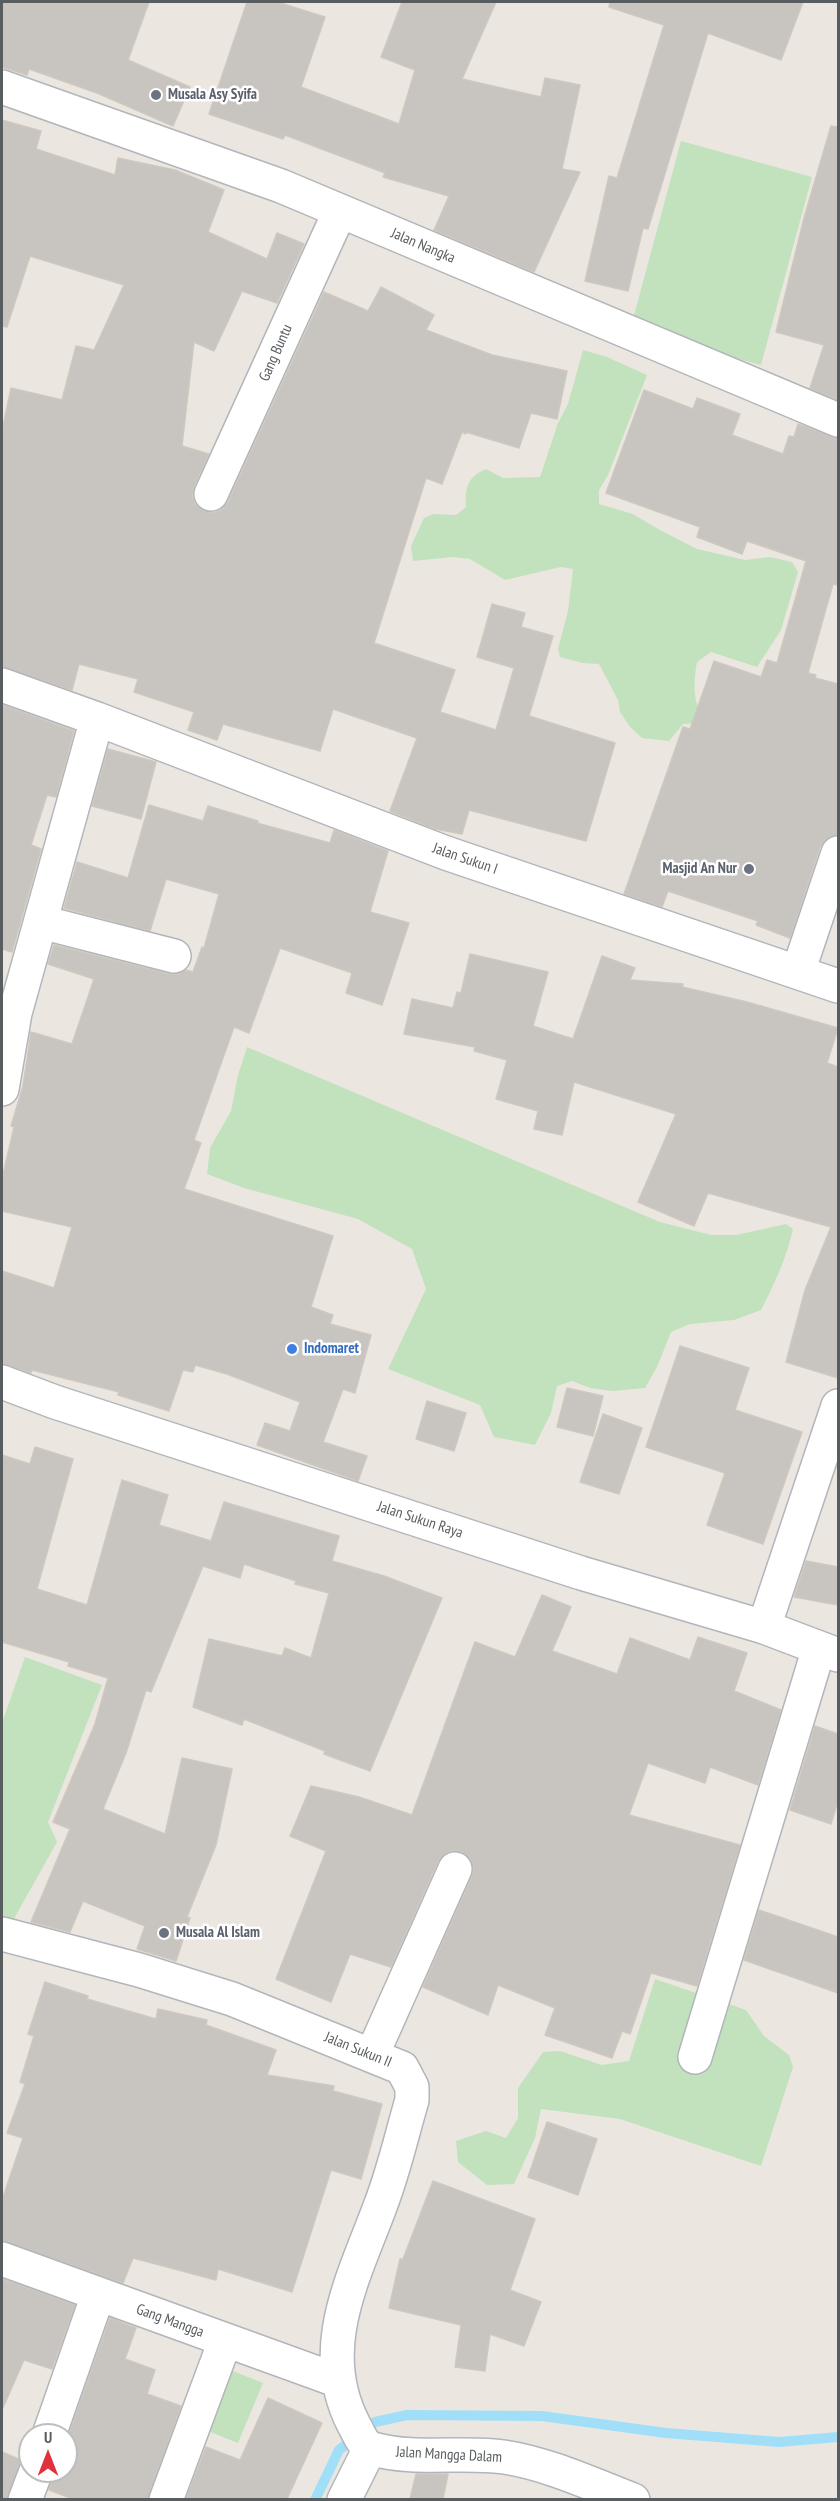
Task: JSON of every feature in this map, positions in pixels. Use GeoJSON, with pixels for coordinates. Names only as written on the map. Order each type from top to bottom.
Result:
{"type":"FeatureCollection","features":[{"type":"Feature","properties":{"kind":"street","name":"Jalan Nangka"},"geometry":{"type":"LineString","coordinates":[[2,87],[281,186],[838,420]]}},
{"type":"Feature","properties":{"kind":"street","name":"Gang Buntu"},"geometry":{"type":"LineString","coordinates":[[212,494],[340,211]]}},
{"type":"Feature","properties":{"kind":"street","name":"Jalan Sukun I"},"geometry":{"type":"LineString","coordinates":[[2,685],[97,718],[446,853],[838,986]]}},
{"type":"Feature","properties":{"kind":"street"},"geometry":{"type":"LineString","coordinates":[[2,1089],[15,1013],[97,718]]}},
{"type":"Feature","properties":{"kind":"street"},"geometry":{"type":"LineString","coordinates":[[798,972],[838,853]]}},
{"type":"Feature","properties":{"kind":"street"},"geometry":{"type":"LineString","coordinates":[[41,922],[174,956]]}},
{"type":"Feature","properties":{"kind":"street","name":"Jalan Sukun Raya"},"geometry":{"type":"LineString","coordinates":[[2,1382],[55,1402],[581,1573],[764,1628],[829,1652]]}},
{"type":"Feature","properties":{"kind":"street"},"geometry":{"type":"LineString","coordinates":[[764,1628],[838,1406]]}},
{"type":"Feature","properties":{"kind":"street"},"geometry":{"type":"LineString","coordinates":[[695,2056],[829,1652]]}},
{"type":"Feature","properties":{"kind":"street"},"geometry":{"type":"LineString","coordinates":[[372,2055],[455,1869]]}},
{"type":"Feature","properties":{"kind":"street","name":"Jalan Sukun II"},"geometry":{"type":"LineString","coordinates":[[2,1934],[139,1970],[232,1999],[402,2068],[412,2087],[412,2100],[382,2201],[343,2305],[337,2343],[339,2380]]}},
{"type":"Feature","properties":{"kind":"street","name":"Gang Mangga"},"geometry":{"type":"LineString","coordinates":[[2,2259],[225,2341],[339,2380]]}},
{"type":"Feature","properties":{"kind":"street"},"geometry":{"type":"LineString","coordinates":[[53,2423],[98,2295]]}},
{"type":"Feature","properties":{"kind":"street"},"geometry":{"type":"LineString","coordinates":[[166,2499],[225,2341]]}},
{"type":"Feature","properties":{"kind":"street"},"geometry":{"type":"LineString","coordinates":[[339,2380],[347,2411],[367,2445],[344,2499]]}},
{"type":"Feature","properties":{"kind":"street","name":"Jalan Mangga Dalam"},"geometry":{"type":"LineString","coordinates":[[367,2445],[403,2455],[469,2455],[525,2461],[633,2499]]}},
{"type":"Feature","properties":{"kind":"street"},"geometry":{"type":"LineString","coordinates":[[25,2499],[31,2483]]}},
{"type":"Feature","properties":{"kind":"green space"},"geometry":{"type":"Polygon","coordinates":[[[681,141],[812,177],[761,365],[630,330],[681,141]]]}},
{"type":"Feature","properties":{"kind":"green space"},"geometry":{"type":"Polygon","coordinates":[[[583,350],[607,357],[647,375],[608,475],[599,490],[599,504],[633,514],[697,549],[745,560],[770,557],[792,562],[798,572],[781,630],[757,667],[711,652],[697,662],[695,696],[702,714],[697,723],[683,724],[669,741],[642,738],[630,727],[620,712],[618,700],[599,664],[582,663],[560,657],[558,649],[568,611],[573,569],[561,567],[505,580],[470,559],[453,557],[413,561],[411,546],[424,518],[433,514],[456,515],[466,507],[469,484],[480,472],[486,469],[503,478],[540,477],[558,423],[568,404],[583,350]]]}},
{"type":"Feature","properties":{"kind":"green space"},"geometry":{"type":"Polygon","coordinates":[[[247,1047],[660,1222],[711,1235],[736,1235],[786,1224],[793,1229],[775,1281],[761,1310],[734,1320],[690,1324],[671,1332],[657,1367],[645,1388],[613,1391],[590,1388],[572,1381],[557,1386],[551,1413],[535,1445],[494,1437],[480,1405],[388,1369],[426,1289],[412,1249],[358,1219],[244,1188],[207,1174],[210,1148],[231,1111],[238,1075],[247,1047]]]}},
{"type":"Feature","properties":{"kind":"green space"},"geometry":{"type":"Polygon","coordinates":[[[25,1657],[102,1685],[48,1822],[57,1842],[11,1924],[2,1921],[2,1723],[25,1657]]]}},
{"type":"Feature","properties":{"kind":"green space"},"geometry":{"type":"Polygon","coordinates":[[[655,1979],[746,2010],[764,2036],[789,2055],[793,2067],[761,2166],[620,2119],[541,2109],[535,2138],[514,2184],[487,2185],[458,2162],[456,2141],[486,2131],[506,2138],[518,2118],[518,2088],[543,2052],[560,2051],[602,2065],[629,2061],[655,1979]]]}},
{"type":"Feature","properties":{"kind":"green space"},"geometry":{"type":"Polygon","coordinates":[[[228,2369],[263,2383],[238,2443],[203,2429],[228,2369]]]}},
{"type":"Feature","properties":{"kind":"building"},"geometry":{"type":"Polygon","coordinates":[[[2,2],[149,2],[128,60],[190,87],[173,126],[97,93],[29,69],[27,75],[2,67],[2,2]]]}},
{"type":"Feature","properties":{"kind":"building"},"geometry":{"type":"Polygon","coordinates":[[[247,2],[277,2],[325,17],[301,87],[399,124],[415,70],[381,57],[402,2],[496,2],[462,79],[541,97],[545,78],[580,85],[562,169],[580,172],[534,272],[434,230],[449,196],[383,177],[385,173],[285,135],[283,139],[209,114],[247,2]]]}},
{"type":"Feature","properties":{"kind":"building"},"geometry":{"type":"Polygon","coordinates":[[[610,2],[803,2],[781,60],[708,33],[648,229],[643,228],[628,291],[585,281],[609,176],[617,178],[664,25],[609,7],[610,2]]]}},
{"type":"Feature","properties":{"kind":"building"},"geometry":{"type":"Polygon","coordinates":[[[2,120],[41,131],[36,149],[115,175],[118,158],[175,170],[224,190],[208,232],[267,259],[277,233],[304,244],[277,303],[242,291],[214,351],[194,342],[182,446],[209,454],[192,495],[195,504],[204,511],[213,513],[221,510],[228,502],[324,292],[368,311],[381,287],[434,315],[426,330],[492,355],[567,371],[557,419],[531,413],[519,448],[462,432],[442,484],[426,478],[374,643],[455,670],[440,712],[496,730],[514,668],[477,657],[492,604],[525,613],[521,627],[553,636],[529,716],[615,743],[586,841],[469,810],[462,834],[435,829],[390,811],[417,738],[333,709],[320,751],[223,724],[217,740],[188,730],[194,712],[134,692],[138,679],[79,664],[72,690],[2,667],[2,431],[11,388],[62,400],[76,346],[94,350],[124,285],[30,256],[7,327],[2,326],[2,120]]]}},
{"type":"Feature","properties":{"kind":"building"},"geometry":{"type":"Polygon","coordinates":[[[831,126],[838,127],[838,400],[810,388],[824,345],[776,332],[804,218],[831,126]]]}},
{"type":"Feature","properties":{"kind":"building"},"geometry":{"type":"Polygon","coordinates":[[[644,390],[693,409],[697,398],[740,414],[732,435],[783,454],[789,436],[794,437],[798,424],[838,438],[838,585],[833,584],[808,673],[816,675],[815,678],[838,684],[838,835],[826,839],[820,847],[790,938],[756,925],[758,921],[668,891],[662,907],[624,894],[683,727],[690,729],[714,661],[761,677],[767,660],[777,663],[806,561],[747,541],[742,554],[697,537],[700,527],[606,493],[644,390]]]}},
{"type":"Feature","properties":{"kind":"building"},"geometry":{"type":"Polygon","coordinates":[[[2,705],[74,731],[56,797],[47,795],[31,845],[41,849],[12,952],[2,949],[2,705]]]}},
{"type":"Feature","properties":{"kind":"building"},"geometry":{"type":"Polygon","coordinates":[[[108,749],[156,762],[141,819],[92,806],[108,749]]]}},
{"type":"Feature","properties":{"kind":"building"},"geometry":{"type":"Polygon","coordinates":[[[149,805],[203,821],[208,806],[258,821],[257,823],[330,843],[334,830],[388,851],[370,912],[409,923],[382,1005],[346,993],[352,973],[280,948],[249,1033],[234,1027],[194,1140],[201,1143],[184,1189],[333,1236],[311,1307],[333,1315],[330,1324],[371,1335],[355,1393],[343,1389],[323,1442],[367,1456],[358,1481],[257,1445],[265,1423],[290,1431],[300,1402],[227,1374],[195,1365],[193,1372],[183,1370],[169,1411],[118,1395],[119,1392],[32,1370],[31,1373],[2,1364],[2,1271],[54,1288],[72,1227],[2,1211],[2,1179],[14,1127],[11,1126],[23,1086],[31,1032],[72,1044],[94,979],[48,964],[54,945],[169,974],[178,974],[186,970],[193,972],[202,947],[204,948],[219,894],[166,879],[150,931],[64,908],[77,862],[128,878],[149,805]]]}},
{"type":"Feature","properties":{"kind":"building"},"geometry":{"type":"Polygon","coordinates":[[[470,954],[548,972],[533,1026],[573,1039],[602,956],[635,968],[630,980],[683,984],[682,987],[747,1002],[838,1028],[827,1063],[838,1067],[838,1378],[786,1362],[805,1290],[831,1227],[708,1193],[694,1226],[638,1202],[676,1114],[574,1082],[562,1135],[534,1129],[538,1111],[496,1099],[507,1060],[474,1051],[475,1047],[404,1034],[412,999],[453,1008],[457,992],[461,993],[470,954]]]}},
{"type":"Feature","properties":{"kind":"building"},"geometry":{"type":"Polygon","coordinates":[[[680,1346],[749,1368],[735,1410],[802,1432],[763,1544],[707,1525],[725,1473],[646,1447],[680,1346]]]}},
{"type":"Feature","properties":{"kind":"building"},"geometry":{"type":"Polygon","coordinates":[[[567,1388],[603,1396],[593,1436],[557,1427],[567,1388]]]}},
{"type":"Feature","properties":{"kind":"building"},"geometry":{"type":"Polygon","coordinates":[[[427,1401],[466,1413],[454,1451],[416,1439],[427,1401]]]}},
{"type":"Feature","properties":{"kind":"building"},"geometry":{"type":"Polygon","coordinates":[[[603,1414],[642,1428],[619,1494],[580,1482],[603,1414]]]}},
{"type":"Feature","properties":{"kind":"building"},"geometry":{"type":"Polygon","coordinates":[[[35,1447],[73,1459],[37,1589],[87,1605],[122,1480],[168,1495],[159,1525],[211,1541],[224,1502],[339,1536],[332,1561],[384,1576],[442,1598],[370,1771],[324,1754],[325,1751],[244,1719],[242,1725],[193,1707],[209,1639],[282,1656],[285,1648],[311,1658],[329,1593],[295,1584],[296,1581],[244,1564],[240,1578],[203,1566],[151,1692],[146,1690],[126,1753],[103,1809],[165,1834],[182,1758],[232,1769],[216,1845],[187,1917],[190,1918],[176,1961],[137,1949],[145,1926],[83,1901],[70,1932],[31,1922],[70,1829],[53,1822],[95,1724],[108,1678],[68,1666],[69,1662],[2,1642],[2,1455],[30,1464],[35,1447]]]}},
{"type":"Feature","properties":{"kind":"building"},"geometry":{"type":"Polygon","coordinates":[[[806,1561],[838,1567],[838,1605],[794,1597],[806,1561]]]}},
{"type":"Feature","properties":{"kind":"building"},"geometry":{"type":"Polygon","coordinates":[[[542,1595],[571,1607],[552,1651],[617,1674],[630,1638],[690,1660],[698,1637],[747,1653],[734,1691],[781,1710],[758,1785],[710,1767],[705,1783],[648,1763],[629,1815],[740,1845],[697,1986],[651,1973],[630,2034],[622,2031],[612,2058],[545,2035],[555,2008],[498,1985],[488,2015],[423,1987],[472,1876],[474,1868],[470,1859],[462,1852],[452,1850],[438,1861],[391,1967],[350,1954],[331,2002],[276,1979],[326,1851],[290,1836],[311,1786],[359,1797],[412,1815],[475,1642],[515,1657],[542,1595]]]}},
{"type":"Feature","properties":{"kind":"building"},"geometry":{"type":"Polygon","coordinates":[[[815,1726],[838,1734],[838,1801],[831,1824],[790,1810],[815,1726]]]}},
{"type":"Feature","properties":{"kind":"building"},"geometry":{"type":"Polygon","coordinates":[[[759,1910],[838,1937],[838,1993],[744,1960],[759,1910]]]}},
{"type":"Feature","properties":{"kind":"building"},"geometry":{"type":"Polygon","coordinates":[[[45,1982],[88,1996],[87,1999],[156,2019],[158,2009],[207,2020],[206,2025],[276,2050],[267,2075],[334,2086],[333,2091],[382,2104],[361,2179],[331,2170],[292,2292],[218,2269],[216,2280],[133,2258],[123,2283],[2,2241],[2,2200],[23,2138],[7,2133],[25,2084],[20,2082],[34,2036],[28,2034],[45,1982]]]}},
{"type":"Feature","properties":{"kind":"building"},"geometry":{"type":"Polygon","coordinates":[[[547,2122],[597,2139],[578,2195],[528,2177],[547,2122]]]}},
{"type":"Feature","properties":{"kind":"building"},"geometry":{"type":"Polygon","coordinates":[[[433,2181],[535,2219],[510,2290],[541,2302],[524,2346],[490,2334],[485,2371],[455,2367],[461,2325],[389,2308],[400,2259],[403,2259],[433,2181]]]}},
{"type":"Feature","properties":{"kind":"building"},"geometry":{"type":"Polygon","coordinates":[[[2,2279],[75,2305],[52,2369],[24,2360],[2,2410],[2,2279]]]}},
{"type":"Feature","properties":{"kind":"building"},"geometry":{"type":"Polygon","coordinates":[[[110,2318],[136,2328],[125,2359],[155,2370],[147,2394],[181,2406],[148,2499],[73,2499],[49,2490],[51,2483],[78,2483],[78,2423],[73,2423],[110,2318]]]}},
{"type":"Feature","properties":{"kind":"building"},"geometry":{"type":"Polygon","coordinates":[[[268,2398],[322,2423],[287,2499],[186,2499],[206,2447],[240,2460],[268,2398]]]}},
{"type":"Feature","properties":{"kind":"building"},"geometry":{"type":"Polygon","coordinates":[[[2,2452],[18,2459],[18,2468],[7,2499],[2,2499],[2,2452]]]}},
{"type":"Feature","properties":{"kind":"building"},"geometry":{"type":"Polygon","coordinates":[[[416,2474],[448,2474],[443,2499],[410,2499],[416,2474]]]}},
{"type":"Feature","properties":{"kind":"waterway"},"geometry":{"type":"LineString","coordinates":[[315,2500],[339,2450],[375,2422],[407,2415],[542,2416],[666,2433],[779,2442],[838,2437]]}},
{"type":"Feature","properties":{"kind":"place","name":"Musala Asy Syifa"},"geometry":{"type":"Point","coordinates":[156,95]}},
{"type":"Feature","properties":{"kind":"place","name":"Masjid An Nur"},"geometry":{"type":"Point","coordinates":[749,869]}},
{"type":"Feature","properties":{"kind":"place","name":"Indomaret"},"geometry":{"type":"Point","coordinates":[292,1349]}},
{"type":"Feature","properties":{"kind":"place","name":"Musala Al Islam"},"geometry":{"type":"Point","coordinates":[164,1933]}}]}
